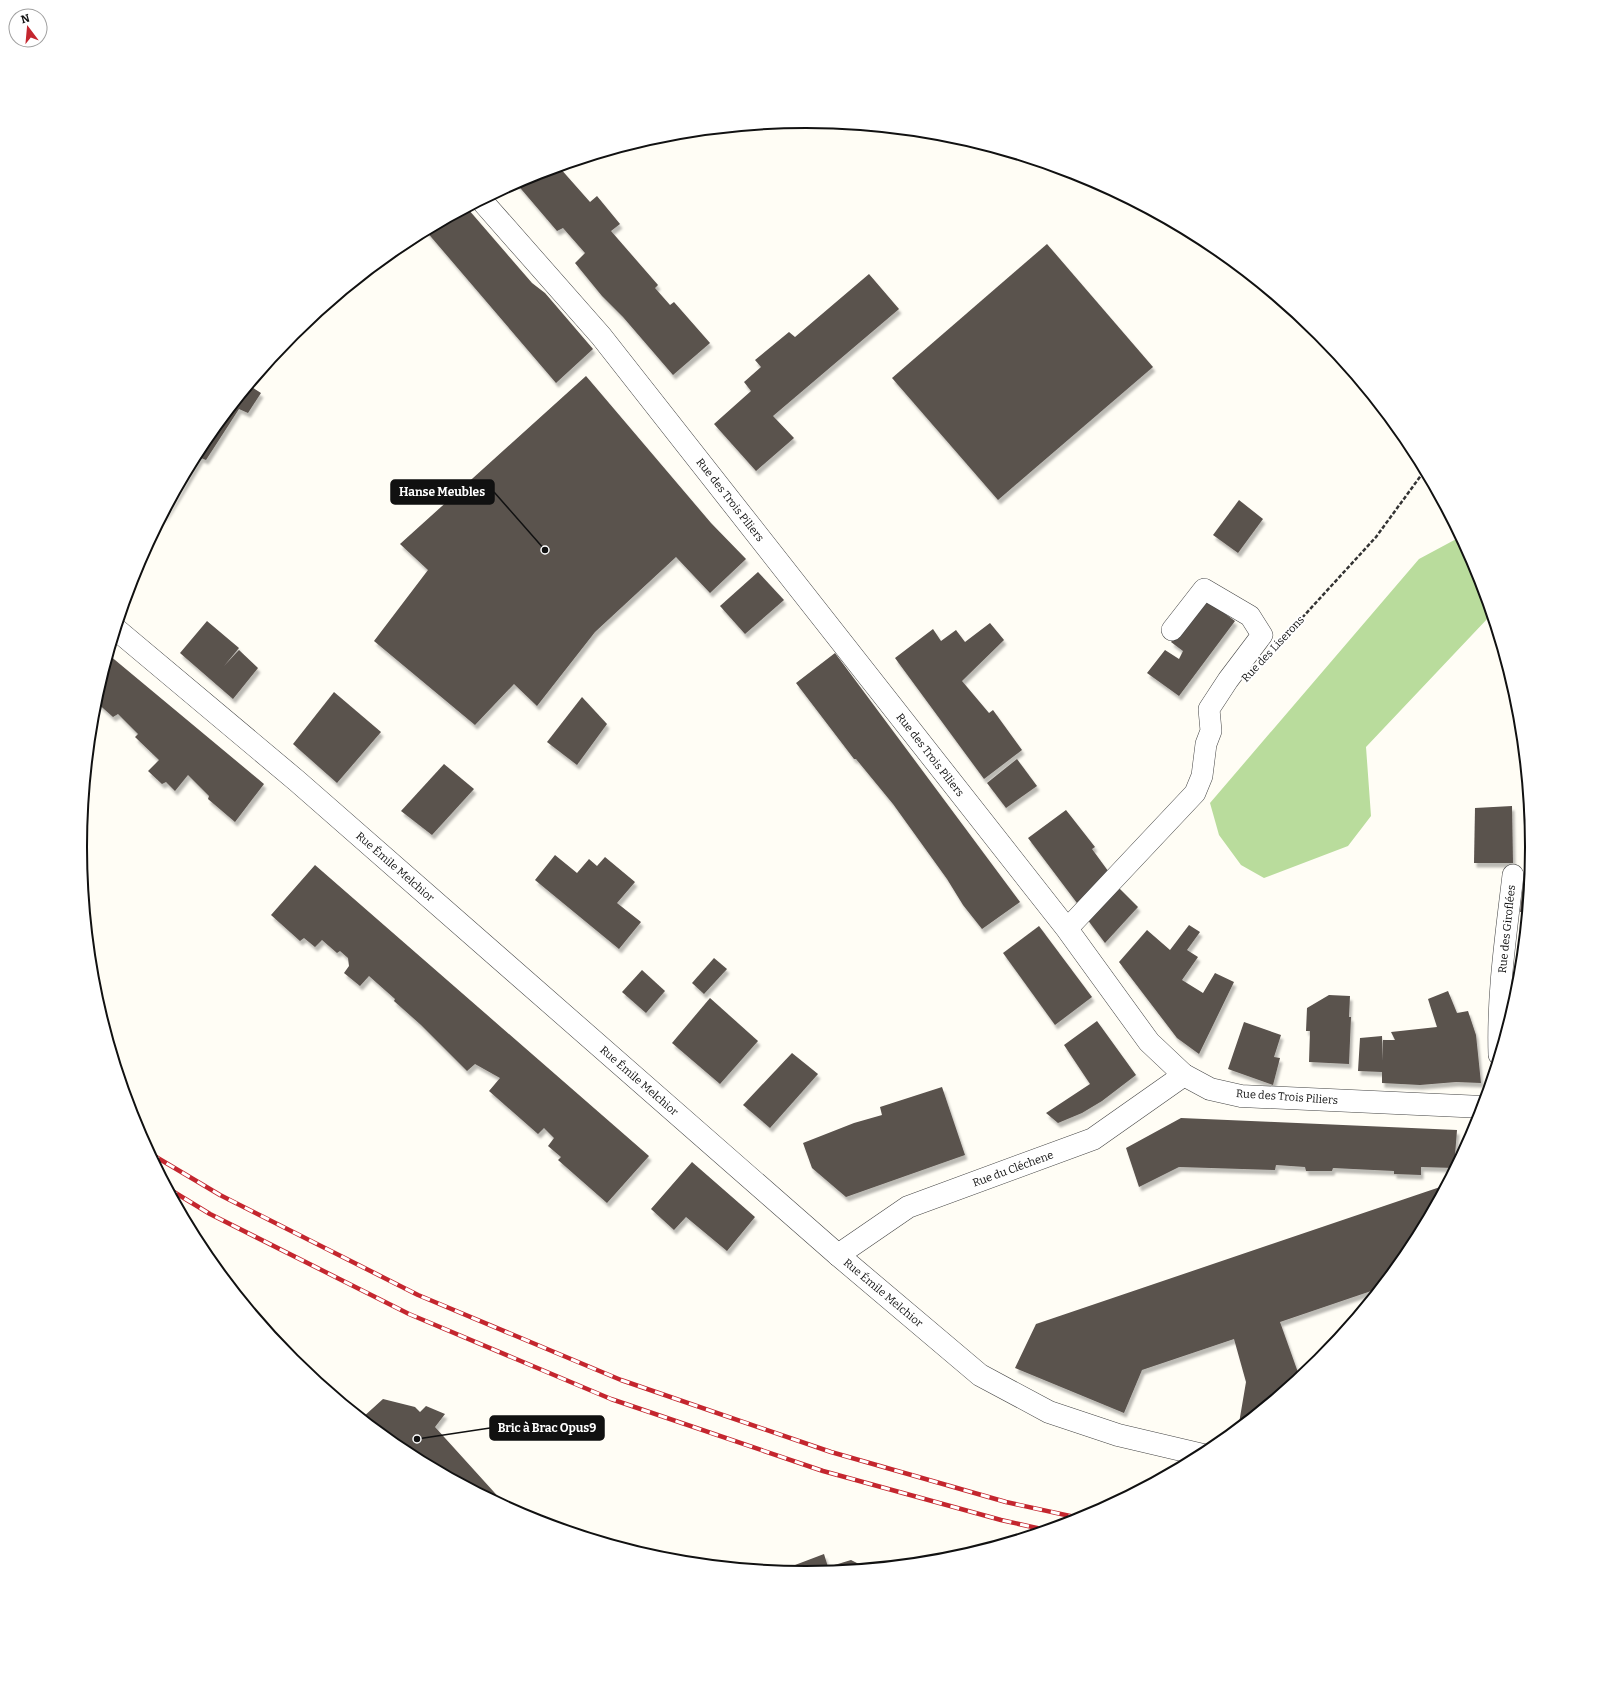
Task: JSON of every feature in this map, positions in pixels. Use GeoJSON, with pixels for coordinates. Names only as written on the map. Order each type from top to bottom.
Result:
{"type":"FeatureCollection","features":[{"type":"Feature","properties":{"kind":"street","name":"Rue des Trois Piliers"},"geometry":{"type":"LineString","coordinates":[[485,204],[601,336],[1067,928],[1148,1042],[1184,1075],[1210,1089],[1241,1096],[1477,1107]]}},
{"type":"Feature","properties":{"kind":"street","name":"Rue Émile Melchior"},"geometry":{"type":"LineString","coordinates":[[120,633],[297,782],[838,1255],[980,1375],[1049,1412],[1118,1435],[1195,1453]]}},
{"type":"Feature","properties":{"kind":"street","name":"Rue du Cléchene"},"geometry":{"type":"LineString","coordinates":[[838,1255],[908,1207],[1093,1140],[1184,1075]]}},
{"type":"Feature","properties":{"kind":"lane"},"geometry":{"type":"LineString","coordinates":[[1067,928],[1195,794],[1202,776],[1206,744],[1211,732],[1209,709],[1228,680],[1262,635],[1250,616],[1204,589],[1172,630]]}},
{"type":"Feature","properties":{"kind":"lane","name":"Rue des Giroflées"},"geometry":{"type":"LineString","coordinates":[[1499,1043],[1502,965],[1513,875]]}},
{"type":"Feature","properties":{"kind":"path","name":"Rue des Liserons"},"geometry":{"type":"LineString","coordinates":[[1286,637],[1376,537],[1422,475]]}},
{"type":"Feature","properties":{"kind":"green space"},"geometry":{"type":"Polygon","coordinates":[[[1456,539],[1488,618],[1366,747],[1371,816],[1348,846],[1264,878],[1241,865],[1219,835],[1210,803],[1419,559],[1456,539]]]}},
{"type":"Feature","properties":{"kind":"building"},"geometry":{"type":"Polygon","coordinates":[[[562,171],[590,202],[597,196],[620,224],[611,231],[658,285],[655,288],[670,305],[674,302],[710,343],[673,375],[623,317],[602,296],[575,263],[585,253],[563,228],[557,231],[520,188],[562,171]]]}},
{"type":"Feature","properties":{"kind":"building"},"geometry":{"type":"Polygon","coordinates":[[[470,212],[532,283],[545,293],[593,349],[556,383],[429,235],[470,212]]]}},
{"type":"Feature","properties":{"kind":"building"},"geometry":{"type":"Polygon","coordinates":[[[1047,244],[1153,367],[998,500],[892,378],[1047,244]]]}},
{"type":"Feature","properties":{"kind":"building"},"geometry":{"type":"Polygon","coordinates":[[[869,274],[899,309],[773,416],[794,438],[756,471],[714,424],[751,391],[744,382],[761,367],[755,360],[789,332],[795,337],[869,274]]]}},
{"type":"Feature","properties":{"kind":"building"},"geometry":{"type":"Polygon","coordinates":[[[586,376],[711,523],[746,559],[710,593],[676,557],[595,632],[537,706],[514,684],[475,725],[374,641],[428,570],[400,544],[586,376]]]}},
{"type":"Feature","properties":{"kind":"building"},"geometry":{"type":"Polygon","coordinates":[[[253,388],[261,393],[248,413],[239,409],[206,460],[202,458],[236,409],[253,388]]]}},
{"type":"Feature","properties":{"kind":"building"},"geometry":{"type":"Polygon","coordinates":[[[1239,500],[1263,519],[1238,553],[1213,535],[1239,500]]]}},
{"type":"Feature","properties":{"kind":"building"},"geometry":{"type":"Polygon","coordinates":[[[758,572],[784,600],[745,634],[720,606],[758,572]]]}},
{"type":"Feature","properties":{"kind":"building"},"geometry":{"type":"Polygon","coordinates":[[[1204,598],[1235,621],[1179,696],[1147,673],[1165,650],[1179,659],[1183,651],[1171,642],[1204,598]]]}},
{"type":"Feature","properties":{"kind":"building"},"geometry":{"type":"Polygon","coordinates":[[[207,621],[239,648],[224,666],[239,650],[258,668],[233,699],[180,653],[207,621]]]}},
{"type":"Feature","properties":{"kind":"building"},"geometry":{"type":"Polygon","coordinates":[[[990,623],[1004,640],[962,681],[989,713],[993,710],[1022,750],[984,779],[895,658],[933,629],[941,641],[956,630],[965,642],[990,623]]]}},
{"type":"Feature","properties":{"kind":"building"},"geometry":{"type":"Polygon","coordinates":[[[835,653],[1020,902],[982,929],[963,905],[947,879],[893,804],[856,759],[854,759],[796,683],[835,653]]]}},
{"type":"Feature","properties":{"kind":"building"},"geometry":{"type":"Polygon","coordinates":[[[113,658],[264,784],[235,822],[208,799],[209,796],[188,775],[175,791],[166,782],[162,784],[148,771],[159,760],[135,737],[138,734],[118,714],[113,717],[101,706],[113,658]]]}},
{"type":"Feature","properties":{"kind":"building"},"geometry":{"type":"Polygon","coordinates":[[[334,692],[381,732],[337,783],[293,744],[334,692]]]}},
{"type":"Feature","properties":{"kind":"building"},"geometry":{"type":"Polygon","coordinates":[[[582,697],[607,724],[577,765],[547,742],[582,697]]]}},
{"type":"Feature","properties":{"kind":"building"},"geometry":{"type":"Polygon","coordinates":[[[1017,759],[1037,786],[1006,808],[987,783],[1017,759]]]}},
{"type":"Feature","properties":{"kind":"building"},"geometry":{"type":"Polygon","coordinates":[[[444,764],[474,789],[432,835],[401,811],[444,764]]]}},
{"type":"Feature","properties":{"kind":"building"},"geometry":{"type":"Polygon","coordinates":[[[1512,806],[1513,863],[1474,863],[1475,808],[1512,806]]]}},
{"type":"Feature","properties":{"kind":"building"},"geometry":{"type":"Polygon","coordinates":[[[1066,810],[1095,847],[1092,849],[1111,875],[1080,907],[1028,838],[1066,810]]]}},
{"type":"Feature","properties":{"kind":"building"},"geometry":{"type":"Polygon","coordinates":[[[555,855],[577,873],[589,859],[597,866],[605,857],[635,882],[617,903],[641,922],[619,949],[535,880],[555,855]]]}},
{"type":"Feature","properties":{"kind":"building"},"geometry":{"type":"Polygon","coordinates":[[[1525,864],[1523,912],[1520,912],[1525,864]]]}},
{"type":"Feature","properties":{"kind":"building"},"geometry":{"type":"Polygon","coordinates":[[[315,865],[649,1156],[607,1203],[558,1160],[561,1157],[548,1146],[554,1138],[544,1128],[538,1134],[489,1091],[500,1078],[475,1064],[467,1071],[421,1025],[394,1001],[395,999],[369,976],[360,986],[344,973],[349,966],[348,958],[340,951],[337,953],[322,940],[315,947],[304,938],[300,941],[271,915],[315,865]]]}},
{"type":"Feature","properties":{"kind":"building"},"geometry":{"type":"Polygon","coordinates":[[[1118,887],[1138,907],[1105,943],[1087,919],[1118,887]]]}},
{"type":"Feature","properties":{"kind":"building"},"geometry":{"type":"Polygon","coordinates":[[[1189,925],[1200,932],[1187,950],[1198,957],[1182,980],[1203,993],[1215,973],[1234,982],[1199,1054],[1177,1038],[1119,962],[1147,930],[1170,950],[1189,925]]]}},
{"type":"Feature","properties":{"kind":"building"},"geometry":{"type":"Polygon","coordinates":[[[1039,926],[1092,997],[1055,1025],[1003,953],[1039,926]]]}},
{"type":"Feature","properties":{"kind":"building"},"geometry":{"type":"Polygon","coordinates":[[[714,958],[727,969],[704,994],[692,983],[714,958]]]}},
{"type":"Feature","properties":{"kind":"building"},"geometry":{"type":"Polygon","coordinates":[[[642,970],[665,991],[646,1013],[622,992],[642,970]]]}},
{"type":"Feature","properties":{"kind":"building"},"geometry":{"type":"Polygon","coordinates":[[[1448,991],[1457,1013],[1468,1011],[1476,1035],[1481,1083],[1456,1082],[1420,1085],[1382,1083],[1382,1072],[1358,1071],[1360,1038],[1382,1036],[1383,1061],[1383,1040],[1395,1040],[1391,1032],[1437,1027],[1428,999],[1448,991]]]}},
{"type":"Feature","properties":{"kind":"building"},"geometry":{"type":"Polygon","coordinates":[[[1329,995],[1350,996],[1349,1017],[1351,1017],[1349,1064],[1309,1062],[1310,1031],[1306,1031],[1307,1008],[1329,995]]]}},
{"type":"Feature","properties":{"kind":"building"},"geometry":{"type":"Polygon","coordinates":[[[710,998],[758,1041],[720,1084],[672,1043],[710,998]]]}},
{"type":"Feature","properties":{"kind":"building"},"geometry":{"type":"Polygon","coordinates":[[[1097,1021],[1136,1075],[1102,1101],[1082,1113],[1058,1123],[1046,1113],[1090,1084],[1064,1045],[1097,1021]]]}},
{"type":"Feature","properties":{"kind":"building"},"geometry":{"type":"Polygon","coordinates":[[[1244,1022],[1281,1035],[1274,1057],[1280,1058],[1273,1085],[1228,1069],[1244,1022]]]}},
{"type":"Feature","properties":{"kind":"building"},"geometry":{"type":"Polygon","coordinates":[[[792,1053],[818,1074],[770,1128],[743,1105],[792,1053]]]}},
{"type":"Feature","properties":{"kind":"building"},"geometry":{"type":"Polygon","coordinates":[[[942,1087],[965,1155],[846,1197],[812,1168],[803,1143],[854,1123],[882,1115],[880,1107],[942,1087]]]}},
{"type":"Feature","properties":{"kind":"building"},"geometry":{"type":"Polygon","coordinates":[[[1181,1118],[1457,1130],[1455,1160],[1451,1168],[1421,1167],[1421,1175],[1394,1174],[1394,1171],[1333,1168],[1332,1171],[1306,1171],[1305,1167],[1276,1165],[1275,1170],[1179,1167],[1139,1187],[1126,1148],[1181,1118]]]}},
{"type":"Feature","properties":{"kind":"building"},"geometry":{"type":"Polygon","coordinates":[[[692,1162],[755,1217],[727,1251],[686,1217],[674,1230],[651,1209],[692,1162]]]}},
{"type":"Feature","properties":{"kind":"building"},"geometry":{"type":"Polygon","coordinates":[[[1441,1187],[1405,1247],[1373,1290],[1280,1322],[1298,1372],[1239,1422],[1246,1382],[1234,1339],[1142,1370],[1124,1413],[1015,1368],[1036,1324],[1441,1187]]]}},
{"type":"Feature","properties":{"kind":"building"},"geometry":{"type":"Polygon","coordinates":[[[383,1399],[415,1407],[420,1412],[426,1406],[445,1414],[435,1427],[499,1498],[447,1471],[407,1446],[365,1415],[383,1399]]]}},
{"type":"Feature","properties":{"kind":"building"},"geometry":{"type":"Polygon","coordinates":[[[824,1554],[828,1566],[788,1566],[824,1554]]]}},
{"type":"Feature","properties":{"kind":"building"},"geometry":{"type":"Polygon","coordinates":[[[851,1560],[860,1564],[831,1566],[851,1560]]]}},
{"type":"Feature","properties":{"kind":"railway"},"geometry":{"type":"LineString","coordinates":[[157,1158],[220,1195],[418,1295],[621,1380],[831,1452],[1006,1502],[1071,1516]]}},
{"type":"Feature","properties":{"kind":"railway"},"geometry":{"type":"LineString","coordinates":[[175,1193],[210,1214],[409,1314],[611,1399],[823,1471],[1001,1520],[1039,1529]]}},
{"type":"Feature","properties":{"kind":"place","name":"Hanse Meubles"},"geometry":{"type":"Point","coordinates":[545,550]}},
{"type":"Feature","properties":{"kind":"place","name":"Bric à Brac Opus9"},"geometry":{"type":"Point","coordinates":[417,1439]}}]}
